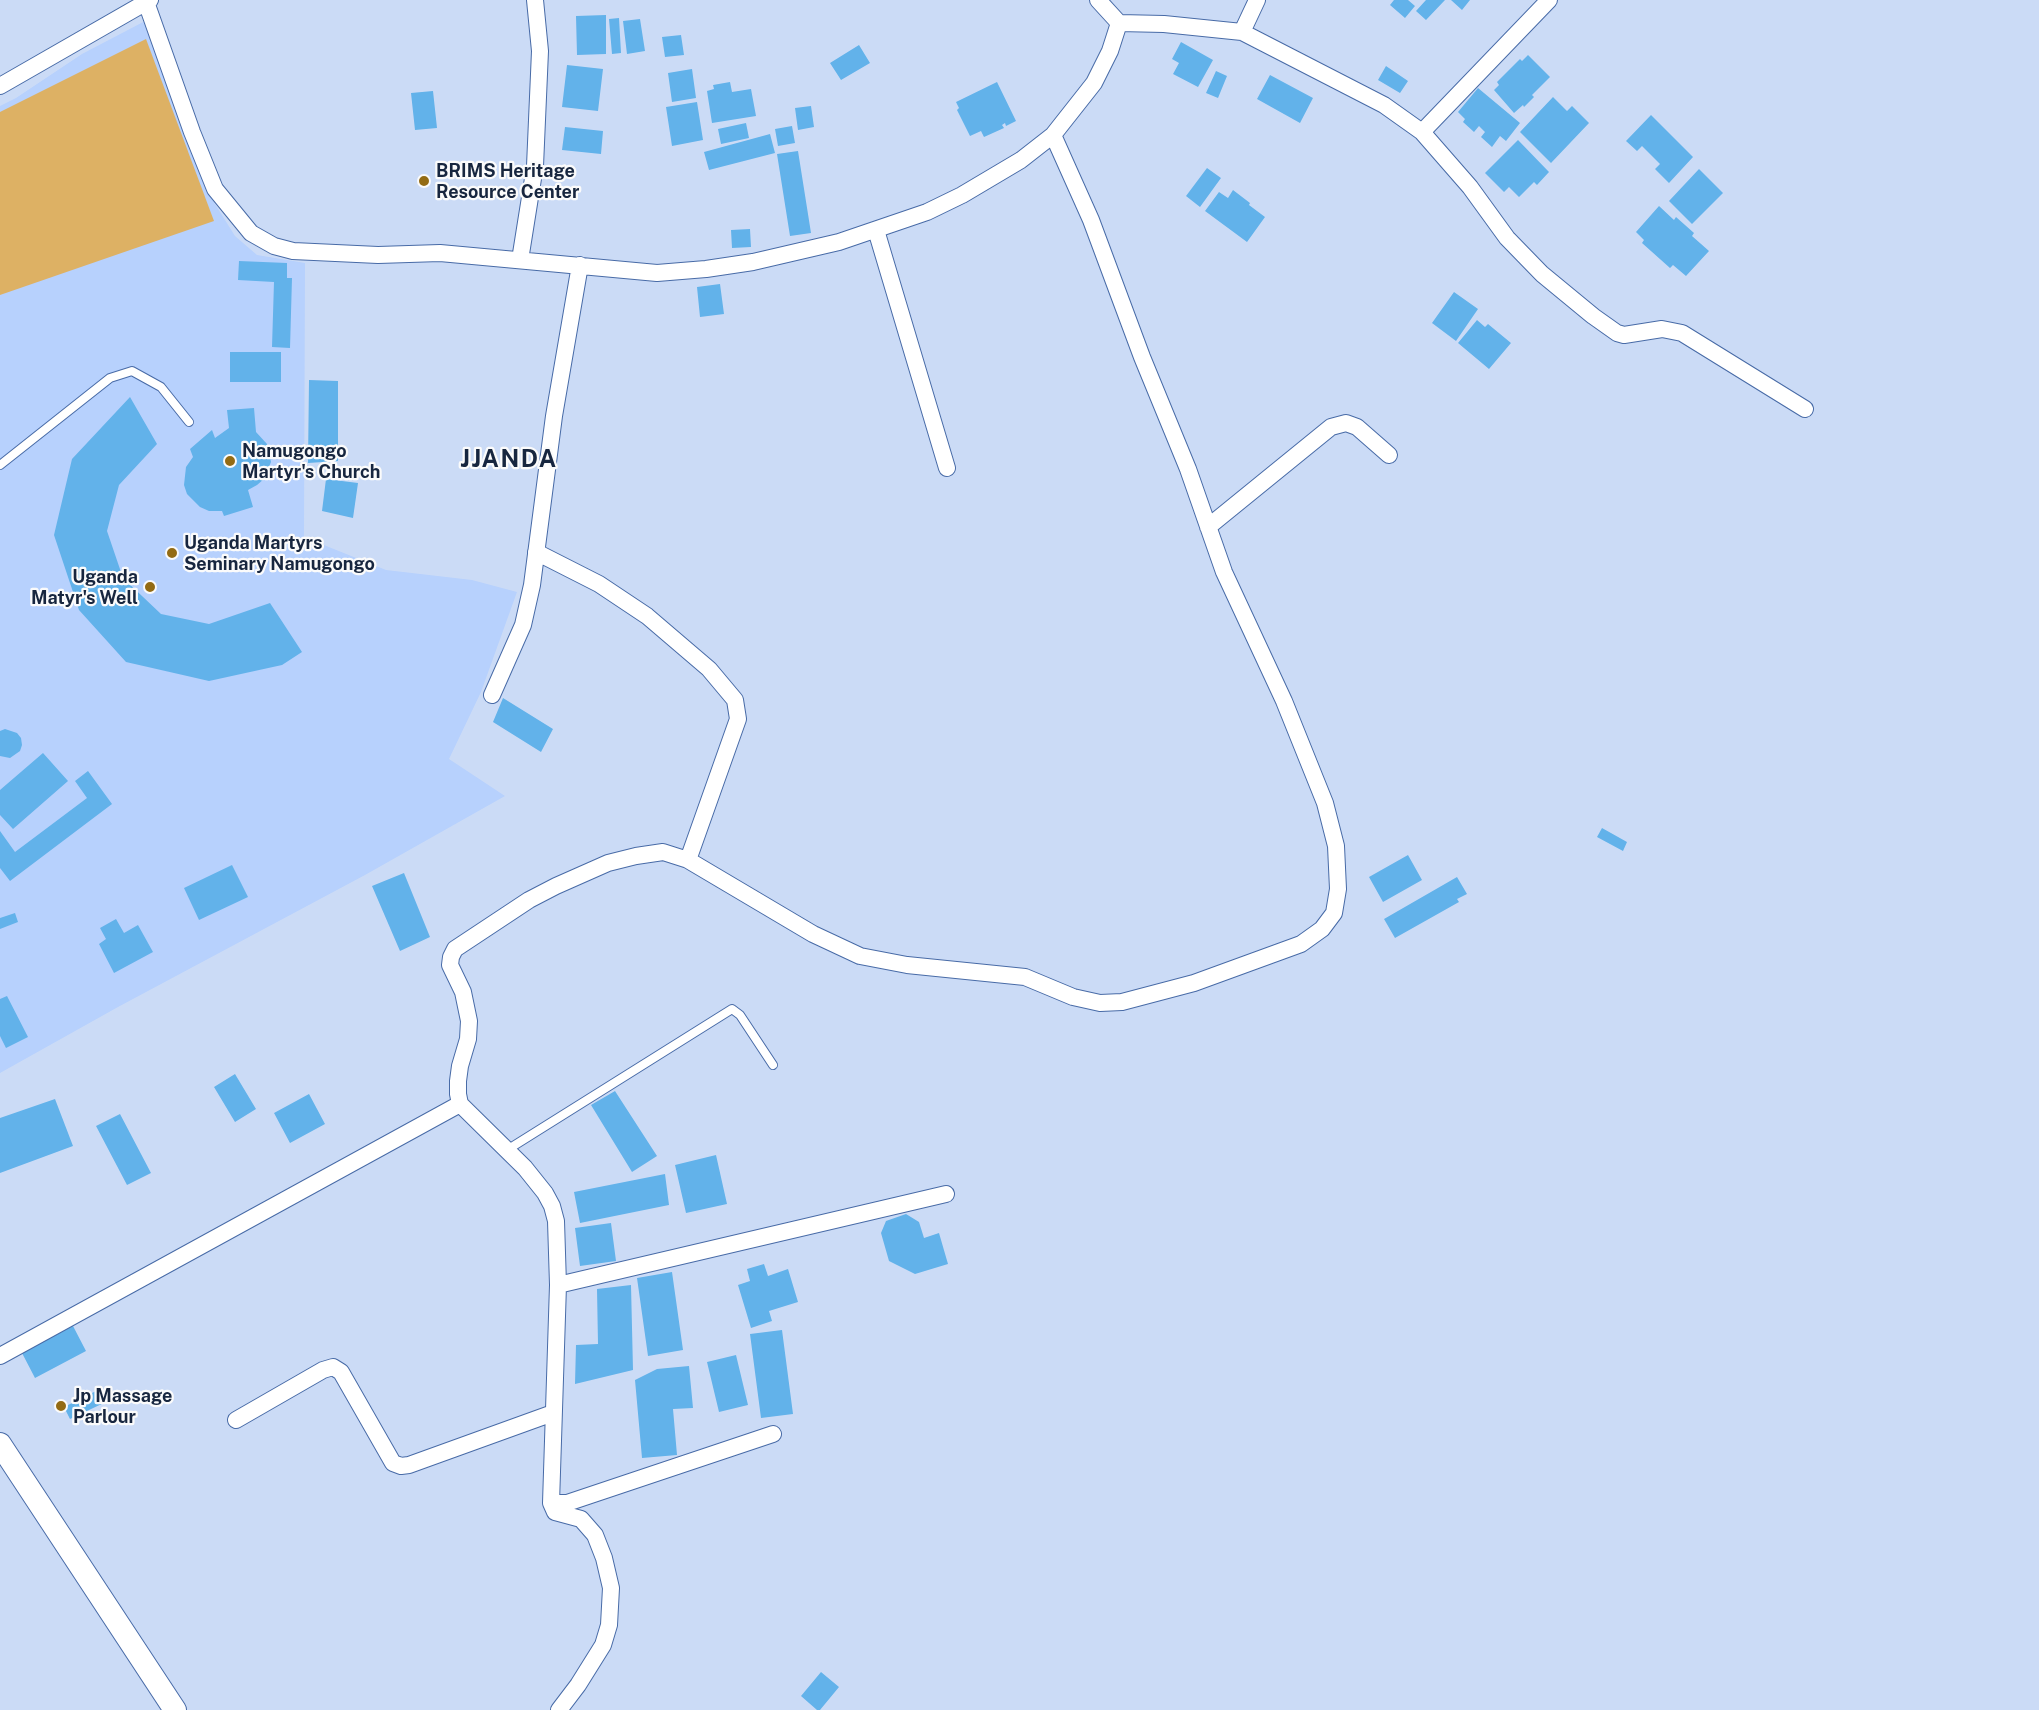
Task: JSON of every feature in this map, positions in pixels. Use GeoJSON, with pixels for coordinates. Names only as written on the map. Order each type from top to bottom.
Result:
{"type":"FeatureCollection","features":[{"type":"Feature","properties":{"kind":"main road"},"geometry":{"type":"LineString","coordinates":[[0,1444],[175,1710]]}},
{"type":"Feature","properties":{"kind":"street"},"geometry":{"type":"LineString","coordinates":[[520,260],[535,166],[540,51],[535,0]]}},
{"type":"Feature","properties":{"kind":"street"},"geometry":{"type":"LineString","coordinates":[[1098,0],[1119,23],[1164,24],[1242,32],[1384,105],[1422,132],[1470,187],[1507,238],[1542,274],[1593,316],[1617,333],[1624,335],[1662,329],[1682,333],[1805,409]]}},
{"type":"Feature","properties":{"kind":"street"},"geometry":{"type":"LineString","coordinates":[[1242,32],[1257,0]]}},
{"type":"Feature","properties":{"kind":"street"},"geometry":{"type":"LineString","coordinates":[[1422,132],[1549,0]]}},
{"type":"Feature","properties":{"kind":"street"},"geometry":{"type":"LineString","coordinates":[[0,86],[148,1],[192,132],[215,189],[251,233],[274,246],[293,251],[378,255],[440,253],[657,273],[753,262],[839,242],[927,212],[962,195],[1021,160],[1053,135],[1094,83],[1110,51],[1119,23]]}},
{"type":"Feature","properties":{"kind":"street"},"geometry":{"type":"LineString","coordinates":[[559,1710],[603,1645],[609,1625],[611,1588],[604,1558],[595,1535],[581,1519],[555,1512],[551,1503],[558,1285],[556,1221],[545,1192],[525,1168],[460,1104],[458,1081],[470,1020],[463,992],[450,965],[455,949],[529,900],[608,862],[663,852],[688,860],[813,934],[860,956],[907,965],[1025,977],[1073,997],[1100,1003],[1122,1002],[1194,983],[1301,944],[1322,929],[1334,913],[1338,889],[1336,846],[1325,803],[1284,701],[1224,572],[1188,469],[1142,357],[1091,220],[1053,135]]}},
{"type":"Feature","properties":{"kind":"street"},"geometry":{"type":"LineString","coordinates":[[876,230],[947,468]]}},
{"type":"Feature","properties":{"kind":"street"},"geometry":{"type":"LineString","coordinates":[[492,695],[523,626],[532,585],[554,416],[580,266]]}},
{"type":"Feature","properties":{"kind":"street"},"geometry":{"type":"LineString","coordinates":[[1208,527],[1331,427],[1346,423],[1357,427],[1389,455]]}},
{"type":"Feature","properties":{"kind":"street"},"geometry":{"type":"LineString","coordinates":[[536,552],[599,584],[647,616],[709,669],[735,700],[738,718],[688,860]]}},
{"type":"Feature","properties":{"kind":"street"},"geometry":{"type":"LineString","coordinates":[[0,1356],[460,1104]]}},
{"type":"Feature","properties":{"kind":"street"},"geometry":{"type":"LineString","coordinates":[[558,1285],[945,1194]]}},
{"type":"Feature","properties":{"kind":"street"},"geometry":{"type":"LineString","coordinates":[[236,1420],[323,1370],[333,1367],[341,1372],[393,1463],[401,1466],[553,1413]]}},
{"type":"Feature","properties":{"kind":"street"},"geometry":{"type":"LineString","coordinates":[[551,1503],[567,1503],[773,1434]]}},
{"type":"Feature","properties":{"kind":"lane"},"geometry":{"type":"LineString","coordinates":[[0,465],[110,378],[132,371],[161,387],[189,422]]}},
{"type":"Feature","properties":{"kind":"lane"},"geometry":{"type":"LineString","coordinates":[[507,1150],[732,1009],[740,1015],[774,1065]]}},
{"type":"Feature","properties":{"kind":"shaded area","name":"Uganda Martyrs Seminary Namugongo"},"geometry":{"type":"Polygon","coordinates":[[[147,20],[210,196],[235,236],[257,255],[305,263],[304,537],[386,570],[472,580],[517,592],[481,692],[449,759],[505,796],[365,875],[0,1073],[0,106],[16,98],[82,54],[147,20]]]}},
{"type":"Feature","properties":{"kind":"shaded area"},"geometry":{"type":"Polygon","coordinates":[[[146,39],[214,221],[0,295],[0,112],[146,39]]]}},
{"type":"Feature","properties":{"kind":"building"},"geometry":{"type":"Polygon","coordinates":[[[1394,0],[1408,0],[1415,6],[1405,18],[1390,5],[1394,0]]]}},
{"type":"Feature","properties":{"kind":"building"},"geometry":{"type":"Polygon","coordinates":[[[1426,0],[1445,0],[1426,20],[1416,11],[1426,0]]]}},
{"type":"Feature","properties":{"kind":"building"},"geometry":{"type":"Polygon","coordinates":[[[1451,0],[1470,0],[1462,10],[1451,0]]]}},
{"type":"Feature","properties":{"kind":"building"},"geometry":{"type":"Polygon","coordinates":[[[606,15],[606,54],[577,55],[576,16],[606,15]]]}},
{"type":"Feature","properties":{"kind":"building"},"geometry":{"type":"Polygon","coordinates":[[[619,18],[621,53],[612,54],[609,19],[619,18]]]}},
{"type":"Feature","properties":{"kind":"building"},"geometry":{"type":"Polygon","coordinates":[[[640,19],[645,51],[627,54],[623,21],[640,19]]]}},
{"type":"Feature","properties":{"kind":"building"},"geometry":{"type":"Polygon","coordinates":[[[681,35],[684,55],[665,57],[662,37],[681,35]]]}},
{"type":"Feature","properties":{"kind":"building"},"geometry":{"type":"Polygon","coordinates":[[[1181,42],[1213,60],[1198,87],[1173,74],[1179,63],[1172,59],[1181,42]]]}},
{"type":"Feature","properties":{"kind":"building"},"geometry":{"type":"Polygon","coordinates":[[[859,45],[870,63],[841,80],[830,63],[859,45]]]}},
{"type":"Feature","properties":{"kind":"building"},"geometry":{"type":"Polygon","coordinates":[[[1528,55],[1550,77],[1532,95],[1534,97],[1524,107],[1523,105],[1514,113],[1494,90],[1499,85],[1497,82],[1520,59],[1522,61],[1528,55]]]}},
{"type":"Feature","properties":{"kind":"building"},"geometry":{"type":"Polygon","coordinates":[[[567,65],[603,69],[598,111],[562,107],[567,65]]]}},
{"type":"Feature","properties":{"kind":"building"},"geometry":{"type":"Polygon","coordinates":[[[1386,66],[1408,81],[1400,93],[1378,80],[1386,66]]]}},
{"type":"Feature","properties":{"kind":"building"},"geometry":{"type":"Polygon","coordinates":[[[692,69],[696,98],[672,102],[668,73],[692,69]]]}},
{"type":"Feature","properties":{"kind":"building"},"geometry":{"type":"Polygon","coordinates":[[[1216,71],[1227,76],[1218,98],[1206,93],[1216,71]]]}},
{"type":"Feature","properties":{"kind":"building"},"geometry":{"type":"Polygon","coordinates":[[[1270,75],[1313,98],[1300,123],[1257,99],[1270,75]]]}},
{"type":"Feature","properties":{"kind":"building"},"geometry":{"type":"Polygon","coordinates":[[[730,82],[732,92],[751,89],[756,116],[712,123],[707,91],[714,89],[713,85],[730,82]]]}},
{"type":"Feature","properties":{"kind":"building"},"geometry":{"type":"Polygon","coordinates":[[[997,82],[1016,121],[1006,126],[1005,123],[1002,125],[1004,128],[984,137],[981,131],[970,136],[957,110],[959,108],[956,102],[997,82]]]}},
{"type":"Feature","properties":{"kind":"building"},"geometry":{"type":"Polygon","coordinates":[[[1478,88],[1520,123],[1506,141],[1500,136],[1492,147],[1481,137],[1485,132],[1479,126],[1474,132],[1463,122],[1465,119],[1458,112],[1478,88]]]}},
{"type":"Feature","properties":{"kind":"building"},"geometry":{"type":"Polygon","coordinates":[[[433,91],[437,128],[415,130],[411,93],[433,91]]]}},
{"type":"Feature","properties":{"kind":"building"},"geometry":{"type":"Polygon","coordinates":[[[1553,97],[1567,111],[1572,106],[1589,123],[1551,163],[1520,132],[1553,97]]]}},
{"type":"Feature","properties":{"kind":"building"},"geometry":{"type":"Polygon","coordinates":[[[697,102],[703,140],[672,146],[666,107],[697,102]]]}},
{"type":"Feature","properties":{"kind":"building"},"geometry":{"type":"Polygon","coordinates":[[[811,106],[814,127],[798,130],[795,108],[811,106]]]}},
{"type":"Feature","properties":{"kind":"building"},"geometry":{"type":"Polygon","coordinates":[[[1651,115],[1693,157],[1669,183],[1655,169],[1660,164],[1642,146],[1637,151],[1626,141],[1651,115]]]}},
{"type":"Feature","properties":{"kind":"building"},"geometry":{"type":"Polygon","coordinates":[[[746,123],[749,138],[721,144],[718,129],[746,123]]]}},
{"type":"Feature","properties":{"kind":"building"},"geometry":{"type":"Polygon","coordinates":[[[792,126],[795,143],[778,146],[775,129],[792,126]]]}},
{"type":"Feature","properties":{"kind":"building"},"geometry":{"type":"Polygon","coordinates":[[[565,127],[603,131],[601,154],[562,150],[565,127]]]}},
{"type":"Feature","properties":{"kind":"building"},"geometry":{"type":"Polygon","coordinates":[[[770,134],[775,153],[709,170],[704,152],[770,134]]]}},
{"type":"Feature","properties":{"kind":"building"},"geometry":{"type":"Polygon","coordinates":[[[1518,140],[1549,172],[1537,185],[1534,182],[1519,197],[1509,187],[1504,192],[1485,173],[1518,140]]]}},
{"type":"Feature","properties":{"kind":"building"},"geometry":{"type":"Polygon","coordinates":[[[798,151],[811,233],[790,236],[777,154],[798,151]]]}},
{"type":"Feature","properties":{"kind":"building"},"geometry":{"type":"Polygon","coordinates":[[[1207,168],[1221,178],[1200,207],[1186,196],[1207,168]]]}},
{"type":"Feature","properties":{"kind":"building"},"geometry":{"type":"Polygon","coordinates":[[[1699,169],[1723,193],[1692,224],[1669,201],[1699,169]]]}},
{"type":"Feature","properties":{"kind":"building"},"geometry":{"type":"Polygon","coordinates":[[[1233,190],[1265,217],[1247,242],[1205,211],[1219,192],[1228,198],[1233,190]]]}},
{"type":"Feature","properties":{"kind":"building"},"geometry":{"type":"Polygon","coordinates":[[[1659,206],[1674,220],[1676,217],[1694,233],[1692,236],[1709,251],[1686,276],[1673,265],[1670,268],[1642,243],[1644,240],[1636,232],[1659,206]]]}},
{"type":"Feature","properties":{"kind":"building"},"geometry":{"type":"Polygon","coordinates":[[[750,229],[751,247],[732,248],[731,230],[750,229]]]}},
{"type":"Feature","properties":{"kind":"building"},"geometry":{"type":"Polygon","coordinates":[[[239,261],[287,263],[287,278],[292,278],[290,348],[272,347],[274,282],[238,280],[239,261]]]}},
{"type":"Feature","properties":{"kind":"building"},"geometry":{"type":"Polygon","coordinates":[[[720,284],[724,314],[700,317],[697,287],[720,284]]]}},
{"type":"Feature","properties":{"kind":"building"},"geometry":{"type":"Polygon","coordinates":[[[1454,292],[1478,309],[1456,341],[1432,323],[1454,292]]]}},
{"type":"Feature","properties":{"kind":"building"},"geometry":{"type":"Polygon","coordinates":[[[1477,320],[1485,327],[1488,324],[1511,343],[1489,369],[1458,343],[1477,320]]]}},
{"type":"Feature","properties":{"kind":"building"},"geometry":{"type":"Polygon","coordinates":[[[230,352],[281,352],[281,382],[230,382],[230,352]]]}},
{"type":"Feature","properties":{"kind":"building"},"geometry":{"type":"Polygon","coordinates":[[[309,380],[338,381],[338,461],[308,463],[309,380]]]}},
{"type":"Feature","properties":{"kind":"building"},"geometry":{"type":"Polygon","coordinates":[[[130,397],[157,444],[119,485],[107,531],[123,578],[161,614],[209,624],[270,603],[302,652],[282,665],[209,681],[126,662],[79,610],[54,535],[72,459],[130,397]]]}},
{"type":"Feature","properties":{"kind":"building","name":"Namugongo Martyr's Church"},"geometry":{"type":"Polygon","coordinates":[[[254,408],[256,432],[267,444],[271,462],[264,479],[248,490],[253,507],[224,516],[222,511],[209,511],[200,507],[187,494],[184,485],[186,467],[193,457],[190,449],[212,430],[215,438],[229,428],[227,410],[254,408]]]}},
{"type":"Feature","properties":{"kind":"building"},"geometry":{"type":"Polygon","coordinates":[[[326,479],[358,483],[353,518],[322,511],[326,479]]]}},
{"type":"Feature","properties":{"kind":"building"},"geometry":{"type":"Polygon","coordinates":[[[503,698],[553,729],[541,752],[493,722],[503,698]]]}},
{"type":"Feature","properties":{"kind":"building"},"geometry":{"type":"Polygon","coordinates":[[[5,729],[17,733],[21,738],[20,751],[10,758],[0,756],[0,731],[5,729]]]}},
{"type":"Feature","properties":{"kind":"building"},"geometry":{"type":"Polygon","coordinates":[[[43,753],[68,781],[13,829],[0,815],[0,790],[43,753]]]}},
{"type":"Feature","properties":{"kind":"building"},"geometry":{"type":"Polygon","coordinates":[[[88,771],[112,804],[10,881],[0,868],[0,831],[15,852],[87,798],[75,781],[88,771]]]}},
{"type":"Feature","properties":{"kind":"building"},"geometry":{"type":"Polygon","coordinates":[[[1602,828],[1627,842],[1623,851],[1597,837],[1602,828]]]}},
{"type":"Feature","properties":{"kind":"building"},"geometry":{"type":"Polygon","coordinates":[[[1408,855],[1422,880],[1383,902],[1369,877],[1408,855]]]}},
{"type":"Feature","properties":{"kind":"building"},"geometry":{"type":"Polygon","coordinates":[[[232,865],[248,897],[199,920],[184,888],[232,865]]]}},
{"type":"Feature","properties":{"kind":"building"},"geometry":{"type":"Polygon","coordinates":[[[404,873],[430,937],[400,951],[372,886],[404,873]]]}},
{"type":"Feature","properties":{"kind":"building"},"geometry":{"type":"Polygon","coordinates":[[[1457,877],[1467,894],[1457,899],[1459,902],[1395,938],[1384,919],[1457,877]]]}},
{"type":"Feature","properties":{"kind":"building"},"geometry":{"type":"Polygon","coordinates":[[[15,913],[18,922],[0,929],[0,918],[15,913]]]}},
{"type":"Feature","properties":{"kind":"building"},"geometry":{"type":"Polygon","coordinates":[[[116,919],[124,933],[138,925],[153,952],[114,973],[99,944],[106,939],[100,928],[116,919]]]}},
{"type":"Feature","properties":{"kind":"building"},"geometry":{"type":"Polygon","coordinates":[[[7,996],[28,1037],[6,1048],[0,1036],[0,999],[7,996]]]}},
{"type":"Feature","properties":{"kind":"building"},"geometry":{"type":"Polygon","coordinates":[[[235,1074],[256,1109],[235,1122],[214,1087],[235,1074]]]}},
{"type":"Feature","properties":{"kind":"building"},"geometry":{"type":"Polygon","coordinates":[[[615,1091],[657,1156],[632,1172],[591,1105],[615,1091]]]}},
{"type":"Feature","properties":{"kind":"building"},"geometry":{"type":"Polygon","coordinates":[[[309,1094],[325,1124],[290,1143],[274,1113],[309,1094]]]}},
{"type":"Feature","properties":{"kind":"building"},"geometry":{"type":"Polygon","coordinates":[[[55,1099],[73,1146],[0,1173],[0,1118],[55,1099]]]}},
{"type":"Feature","properties":{"kind":"building"},"geometry":{"type":"Polygon","coordinates":[[[120,1114],[151,1173],[127,1185],[96,1126],[120,1114]]]}},
{"type":"Feature","properties":{"kind":"building"},"geometry":{"type":"Polygon","coordinates":[[[716,1155],[727,1204],[686,1213],[675,1165],[716,1155]]]}},
{"type":"Feature","properties":{"kind":"building"},"geometry":{"type":"Polygon","coordinates":[[[665,1174],[669,1205],[580,1223],[574,1192],[665,1174]]]}},
{"type":"Feature","properties":{"kind":"building"},"geometry":{"type":"Polygon","coordinates":[[[906,1214],[919,1222],[924,1238],[939,1233],[948,1264],[915,1274],[889,1261],[881,1233],[886,1221],[906,1214]]]}},
{"type":"Feature","properties":{"kind":"building"},"geometry":{"type":"Polygon","coordinates":[[[611,1223],[616,1261],[580,1266],[575,1228],[611,1223]]]}},
{"type":"Feature","properties":{"kind":"building"},"geometry":{"type":"Polygon","coordinates":[[[764,1264],[768,1276],[788,1269],[798,1302],[769,1311],[772,1321],[751,1328],[738,1285],[750,1281],[747,1269],[764,1264]]]}},
{"type":"Feature","properties":{"kind":"building"},"geometry":{"type":"Polygon","coordinates":[[[672,1272],[683,1350],[648,1356],[637,1278],[672,1272]]]}},
{"type":"Feature","properties":{"kind":"building"},"geometry":{"type":"Polygon","coordinates":[[[631,1285],[633,1370],[575,1384],[576,1345],[598,1344],[597,1289],[631,1285]]]}},
{"type":"Feature","properties":{"kind":"building"},"geometry":{"type":"Polygon","coordinates":[[[73,1326],[86,1351],[35,1378],[22,1353],[73,1326]]]}},
{"type":"Feature","properties":{"kind":"building"},"geometry":{"type":"Polygon","coordinates":[[[782,1330],[793,1414],[761,1418],[750,1334],[782,1330]]]}},
{"type":"Feature","properties":{"kind":"building"},"geometry":{"type":"Polygon","coordinates":[[[736,1355],[748,1405],[719,1412],[707,1362],[736,1355]]]}},
{"type":"Feature","properties":{"kind":"building"},"geometry":{"type":"Polygon","coordinates":[[[689,1366],[693,1408],[673,1409],[677,1455],[642,1458],[635,1380],[657,1369],[689,1366]]]}},
{"type":"Feature","properties":{"kind":"building"},"geometry":{"type":"Polygon","coordinates":[[[102,1388],[108,1401],[70,1419],[64,1407],[102,1388]]]}},
{"type":"Feature","properties":{"kind":"building"},"geometry":{"type":"Polygon","coordinates":[[[821,1672],[839,1687],[820,1710],[817,1710],[801,1696],[821,1672]]]}},
{"type":"Feature","properties":{"kind":"place","name":"BRIMS Heritage Resource Center"},"geometry":{"type":"Point","coordinates":[424,181]}},
{"type":"Feature","properties":{"kind":"place","name":"Namugongo Martyr's Church"},"geometry":{"type":"Point","coordinates":[230,461]}},
{"type":"Feature","properties":{"kind":"place","name":"Uganda Martyrs Seminary Namugongo"},"geometry":{"type":"Point","coordinates":[172,553]}},
{"type":"Feature","properties":{"kind":"place","name":"Uganda Matyr's Well"},"geometry":{"type":"Point","coordinates":[150,587]}},
{"type":"Feature","properties":{"kind":"place","name":"Jp Massage Parlour"},"geometry":{"type":"Point","coordinates":[61,1406]}},
{"type":"Feature","properties":{"kind":"district","name":"JJANDA"},"geometry":{"type":"Point","coordinates":[509,460]}}]}
